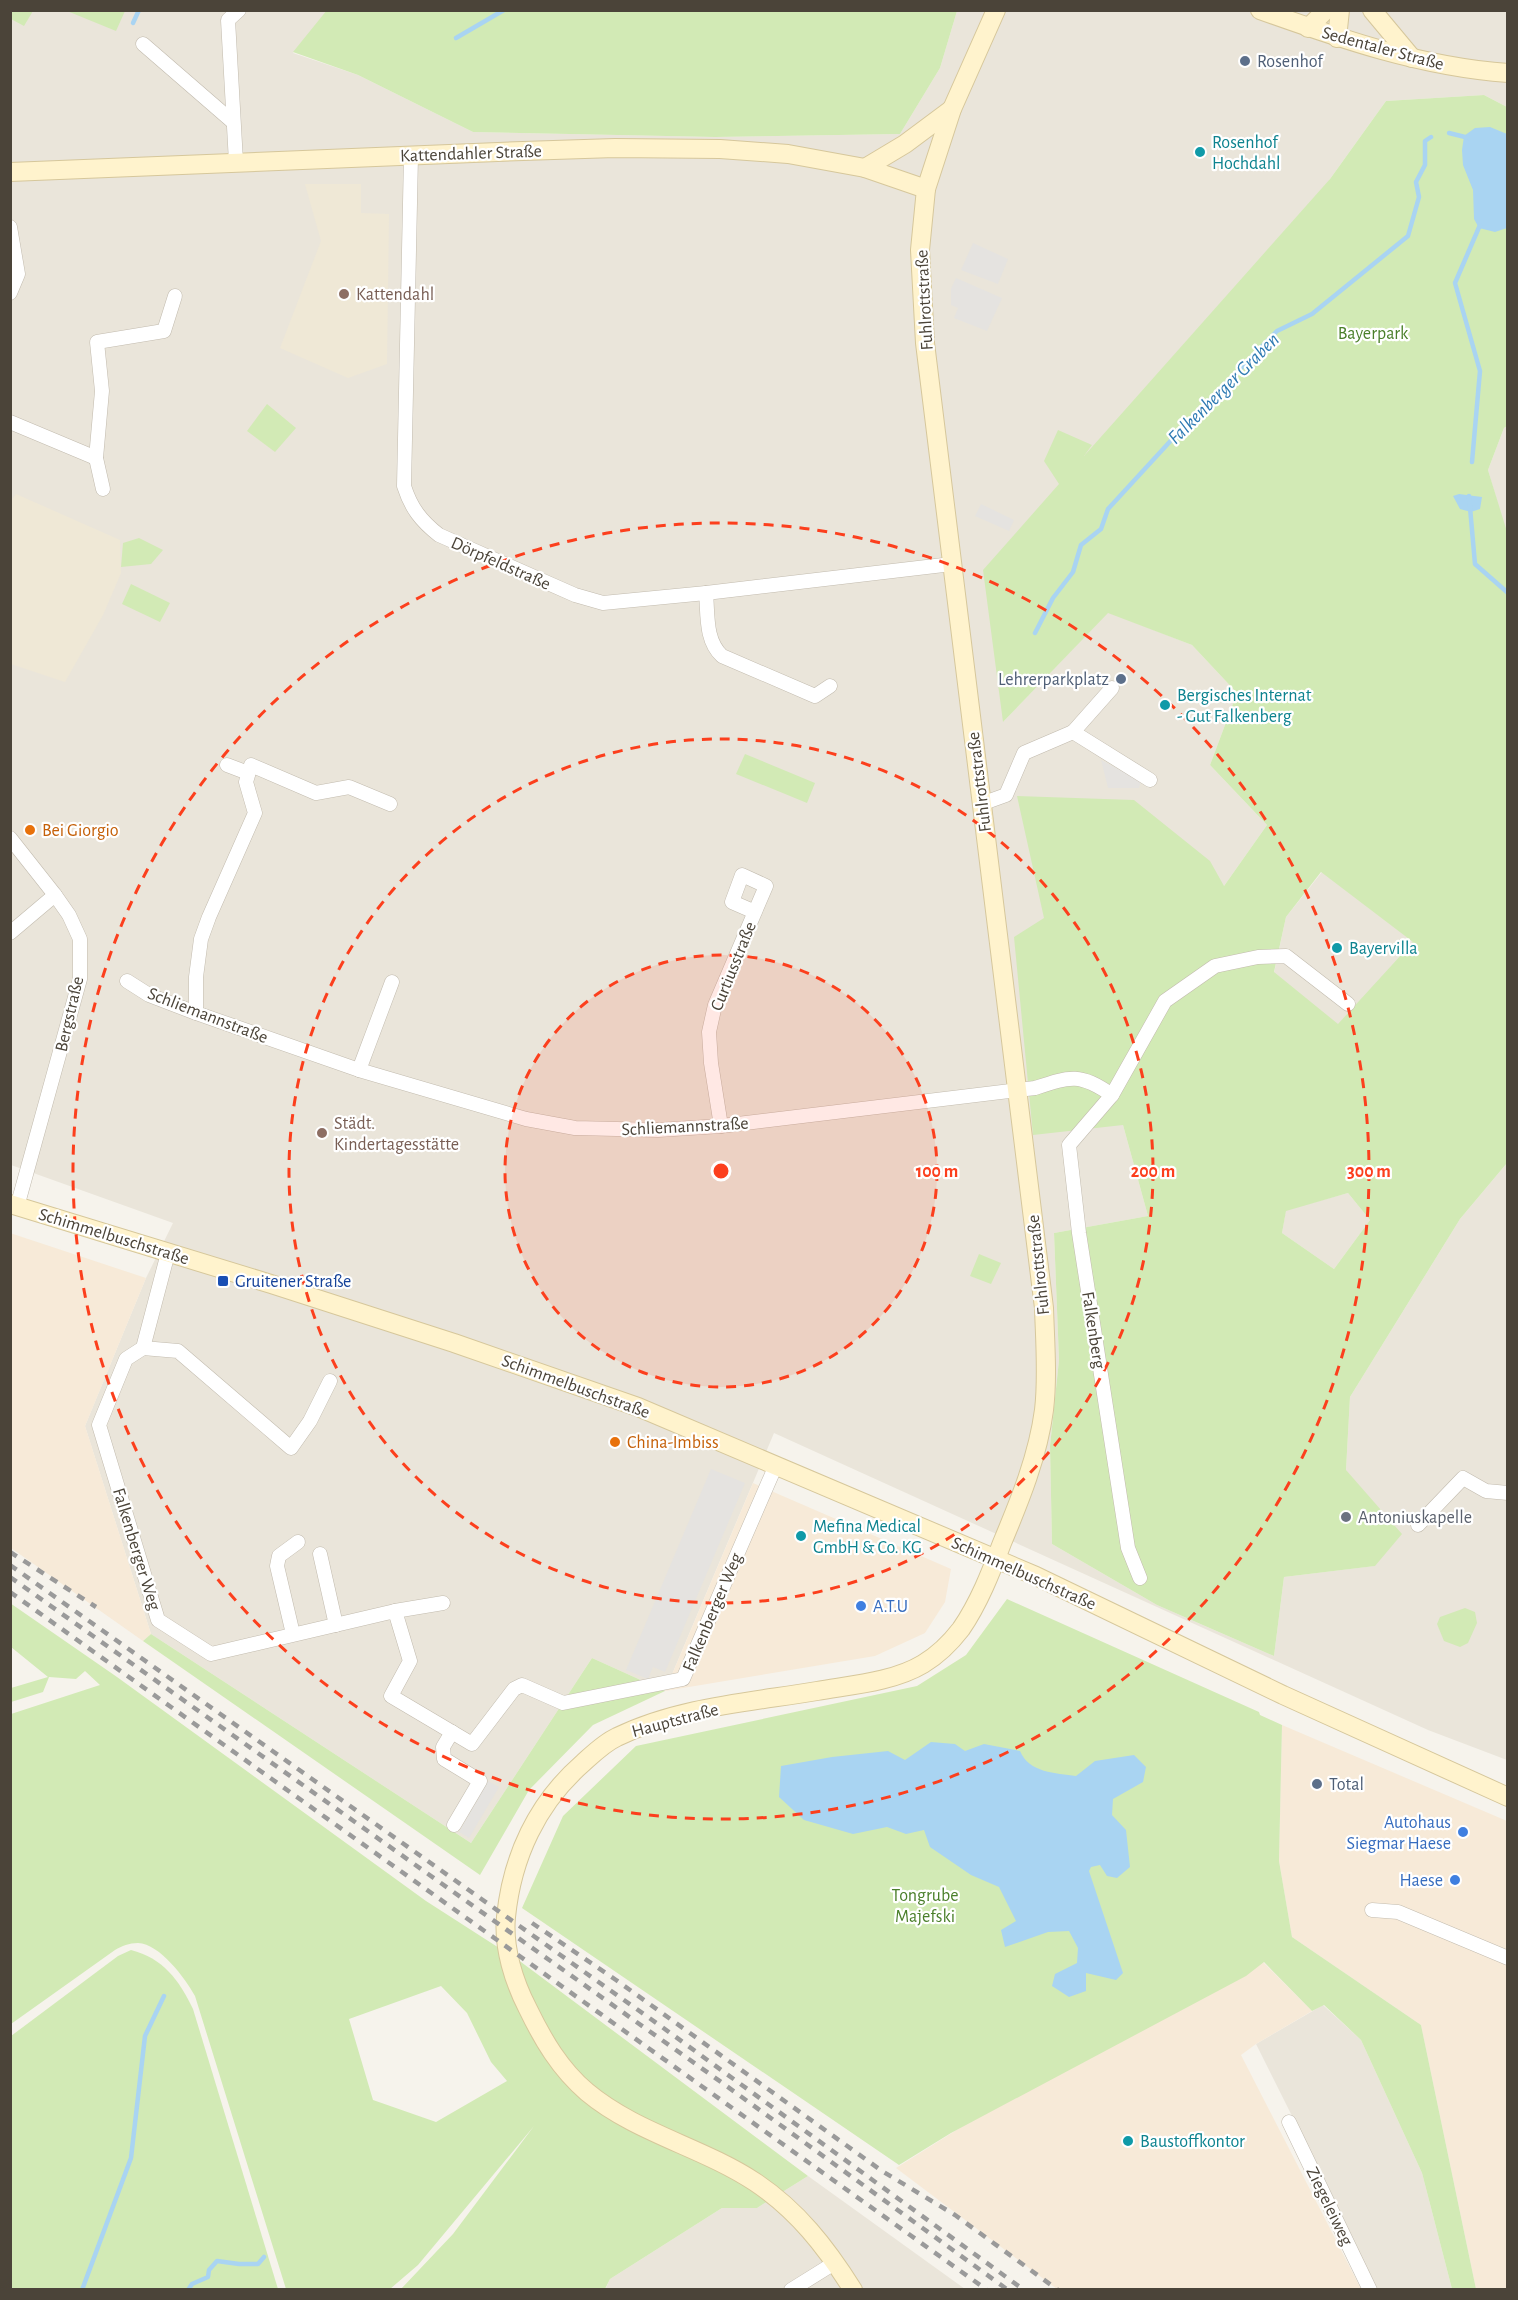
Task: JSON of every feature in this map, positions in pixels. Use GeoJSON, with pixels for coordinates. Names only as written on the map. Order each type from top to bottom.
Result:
{"type":"FeatureCollection","features":[{"type":"Feature","properties":{"kind":"street","name":"Fuhlrottstraße"},"geometry":{"type":"LineString","coordinates":[[996,10],[952,109],[926,189],[920,250],[925,343],[1044,1308],[1046,1349],[1044,1410],[1030,1472],[996,1559]]}},
{"type":"Feature","properties":{"kind":"street","name":"Sedentaler Straße"},"geometry":{"type":"LineString","coordinates":[[1260,10],[1337,38],[1412,58],[1447,66],[1508,73]]}},
{"type":"Feature","properties":{"kind":"street"},"geometry":{"type":"LineString","coordinates":[[1308,28],[1326,10]]}},
{"type":"Feature","properties":{"kind":"street"},"geometry":{"type":"LineString","coordinates":[[1337,38],[1340,10]]}},
{"type":"Feature","properties":{"kind":"street"},"geometry":{"type":"LineString","coordinates":[[1372,10],[1412,58]]}},
{"type":"Feature","properties":{"kind":"street"},"geometry":{"type":"LineString","coordinates":[[232,14],[233,122],[236,162]]}},
{"type":"Feature","properties":{"kind":"street"},"geometry":{"type":"LineString","coordinates":[[143,44],[233,122]]}},
{"type":"Feature","properties":{"kind":"street"},"geometry":{"type":"LineString","coordinates":[[865,168],[905,144],[952,109]]}},
{"type":"Feature","properties":{"kind":"street","name":"Kattendahler Straße"},"geometry":{"type":"LineString","coordinates":[[10,172],[603,148],[720,148],[788,154],[865,168],[926,189]]}},
{"type":"Feature","properties":{"kind":"street","name":"Dörpfeldstraße"},"geometry":{"type":"LineString","coordinates":[[411,156],[403,445],[404,486],[410,504],[423,522],[439,535],[575,595],[603,603],[952,564]]}},
{"type":"Feature","properties":{"kind":"street"},"geometry":{"type":"LineString","coordinates":[[10,227],[18,274],[10,292]]}},
{"type":"Feature","properties":{"kind":"street"},"geometry":{"type":"LineString","coordinates":[[102,489],[96,458],[102,392],[97,342],[164,331],[175,296]]}},
{"type":"Feature","properties":{"kind":"street"},"geometry":{"type":"LineString","coordinates":[[10,422],[96,458]]}},
{"type":"Feature","properties":{"kind":"street"},"geometry":{"type":"LineString","coordinates":[[706,593],[710,639],[715,650],[722,656],[815,696],[830,686]]}},
{"type":"Feature","properties":{"kind":"street"},"geometry":{"type":"LineString","coordinates":[[981,804],[1006,795],[1024,753],[1073,732],[1112,688]]}},
{"type":"Feature","properties":{"kind":"street"},"geometry":{"type":"LineString","coordinates":[[1073,732],[1150,780]]}},
{"type":"Feature","properties":{"kind":"street"},"geometry":{"type":"LineString","coordinates":[[227,765],[248,773]]}},
{"type":"Feature","properties":{"kind":"street"},"geometry":{"type":"LineString","coordinates":[[196,1013],[196,976],[201,939],[208,917],[255,813],[246,782],[251,765],[316,793],[349,787],[390,804]]}},
{"type":"Feature","properties":{"kind":"street","name":"Bergstraße"},"geometry":{"type":"LineString","coordinates":[[10,838],[69,915],[80,939],[80,979],[14,1206]]}},
{"type":"Feature","properties":{"kind":"street"},"geometry":{"type":"LineString","coordinates":[[10,933],[55,895]]}},
{"type":"Feature","properties":{"kind":"street","name":"Curtiusstraße"},"geometry":{"type":"LineString","coordinates":[[721,1126],[711,1063],[709,1032],[715,1005],[755,912]]}},
{"type":"Feature","properties":{"kind":"street","name":"Falkenberg"},"geometry":{"type":"LineString","coordinates":[[1140,1578],[1128,1548],[1078,1233],[1069,1145],[1112,1095],[1164,1001],[1215,966],[1258,957],[1286,956],[1348,1004]]}},
{"type":"Feature","properties":{"kind":"street","name":"Schliemannstraße"},"geometry":{"type":"LineString","coordinates":[[127,981],[149,995],[359,1070],[526,1119],[575,1128],[658,1130],[721,1126],[1018,1090]]}},
{"type":"Feature","properties":{"kind":"street"},"geometry":{"type":"LineString","coordinates":[[359,1070],[392,982]]}},
{"type":"Feature","properties":{"kind":"street"},"geometry":{"type":"LineString","coordinates":[[1018,1090],[1035,1088],[1067,1077],[1093,1082],[1112,1095]]}},
{"type":"Feature","properties":{"kind":"street","name":"Schimmelbuschstraße"},"geometry":{"type":"LineString","coordinates":[[14,1206],[454,1343],[638,1407],[996,1559],[1283,1695],[1508,1797]]}},
{"type":"Feature","properties":{"kind":"street"},"geometry":{"type":"LineString","coordinates":[[168,1253],[143,1348],[178,1351],[291,1448],[310,1421],[330,1381]]}},
{"type":"Feature","properties":{"kind":"street","name":"Falkenberger Weg"},"geometry":{"type":"LineString","coordinates":[[143,1348],[126,1359],[99,1425],[158,1620],[211,1654],[395,1611],[443,1603]]}},
{"type":"Feature","properties":{"kind":"street","name":"Falkenberger Weg"},"geometry":{"type":"LineString","coordinates":[[395,1611],[410,1661],[391,1695],[472,1744],[514,1689],[522,1685],[563,1703],[683,1680],[776,1465]]}},
{"type":"Feature","properties":{"kind":"street"},"geometry":{"type":"LineString","coordinates":[[1418,1526],[1463,1478],[1486,1491],[1508,1493]]}},
{"type":"Feature","properties":{"kind":"street"},"geometry":{"type":"LineString","coordinates":[[293,1634],[277,1566],[279,1556],[298,1542]]}},
{"type":"Feature","properties":{"kind":"street"},"geometry":{"type":"LineString","coordinates":[[320,1554],[336,1625]]}},
{"type":"Feature","properties":{"kind":"street","name":"Hauptstraße"},"geometry":{"type":"LineString","coordinates":[[853,2289],[836,2262],[802,2221],[757,2183],[734,2168],[620,2113],[588,2092],[561,2065],[524,2002],[511,1966],[506,1935],[511,1886],[530,1830],[540,1811],[576,1769],[613,1739],[648,1724],[702,1711],[883,1678],[923,1664],[949,1643],[961,1628],[972,1611],[996,1559]]}},
{"type":"Feature","properties":{"kind":"street"},"geometry":{"type":"LineString","coordinates":[[452,1732],[443,1747],[444,1759],[480,1781],[454,1826]]}},
{"type":"Feature","properties":{"kind":"street"},"geometry":{"type":"LineString","coordinates":[[1372,1910],[1398,1912],[1508,1958]]}},
{"type":"Feature","properties":{"kind":"street","name":"Ziegeleiweg"},"geometry":{"type":"LineString","coordinates":[[1289,2122],[1370,2289]]}},
{"type":"Feature","properties":{"kind":"street"},"geometry":{"type":"LineString","coordinates":[[791,2289],[836,2262]]}},
{"type":"Feature","properties":{"kind":"shaded area"},"geometry":{"type":"Polygon","coordinates":[[[11,11],[327,11],[293,53],[358,75],[473,132],[715,137],[900,134],[940,68],[957,11],[1507,11],[1507,107],[1484,95],[1386,101],[1330,179],[1003,722],[1108,612],[1192,645],[1237,693],[1210,765],[1267,825],[1224,886],[1123,1125],[1148,1216],[1054,1233],[1059,1360],[1050,1446],[1052,1544],[1157,1605],[1274,1656],[1284,1577],[1374,1566],[1346,1470],[1350,1397],[1460,1219],[1507,1163],[1507,1760],[1428,1730],[774,1433],[665,1691],[592,1658],[471,1843],[151,1634],[85,1426],[146,1278],[173,1223],[11,1165],[11,11]]]}},
{"type":"Feature","properties":{"kind":"shaded area","name":"Kattendahl"},"geometry":{"type":"Polygon","coordinates":[[[305,184],[361,184],[361,213],[389,214],[387,364],[348,378],[280,348],[321,241],[305,184]]]}},
{"type":"Feature","properties":{"kind":"shaded area"},"geometry":{"type":"Polygon","coordinates":[[[973,243],[1008,259],[998,284],[961,270],[973,243]]]}},
{"type":"Feature","properties":{"kind":"shaded area"},"geometry":{"type":"Polygon","coordinates":[[[956,278],[1002,298],[987,331],[954,318],[958,308],[951,305],[951,289],[956,278]]]}},
{"type":"Feature","properties":{"kind":"shaded area"},"geometry":{"type":"Polygon","coordinates":[[[1507,426],[1507,535],[1488,470],[1504,428],[1507,426]]]}},
{"type":"Feature","properties":{"kind":"shaded area"},"geometry":{"type":"Polygon","coordinates":[[[16,494],[120,540],[121,573],[103,615],[65,682],[11,664],[10,502],[16,494]]]}},
{"type":"Feature","properties":{"kind":"shaded area"},"geometry":{"type":"Polygon","coordinates":[[[981,504],[1014,520],[1009,531],[975,516],[981,504]]]}},
{"type":"Feature","properties":{"kind":"shaded area"},"geometry":{"type":"Polygon","coordinates":[[[1101,760],[1141,781],[1139,788],[1108,788],[1101,760]]]}},
{"type":"Feature","properties":{"kind":"shaded area"},"geometry":{"type":"Polygon","coordinates":[[[1322,872],[1414,942],[1338,1025],[1274,973],[1286,917],[1322,872]]]}},
{"type":"Feature","properties":{"kind":"shaded area"},"geometry":{"type":"Polygon","coordinates":[[[1348,1193],[1370,1220],[1334,1269],[1282,1233],[1286,1210],[1348,1193]]]}},
{"type":"Feature","properties":{"kind":"shaded area"},"geometry":{"type":"Polygon","coordinates":[[[10,1233],[146,1278],[85,1426],[151,1634],[143,1641],[11,1548],[10,1233]]]}},
{"type":"Feature","properties":{"kind":"shaded area"},"geometry":{"type":"Polygon","coordinates":[[[711,1469],[745,1483],[665,1672],[653,1667],[648,1679],[626,1670],[711,1469]]]}},
{"type":"Feature","properties":{"kind":"shaded area"},"geometry":{"type":"Polygon","coordinates":[[[753,1483],[951,1569],[945,1602],[925,1633],[875,1656],[665,1691],[753,1483]]]}},
{"type":"Feature","properties":{"kind":"shaded area"},"geometry":{"type":"Polygon","coordinates":[[[1282,1725],[1507,1821],[1507,2289],[1476,2289],[1421,2025],[1292,1937],[1279,1861],[1282,1725]]]}},
{"type":"Feature","properties":{"kind":"shaded area"},"geometry":{"type":"Polygon","coordinates":[[[488,1781],[499,1787],[469,1838],[459,1832],[488,1781]]]}},
{"type":"Feature","properties":{"kind":"shaded area"},"geometry":{"type":"Polygon","coordinates":[[[1263,1962],[1312,2011],[1241,2055],[1361,2289],[1057,2289],[896,2168],[1014,2094],[1263,1962]]]}},
{"type":"Feature","properties":{"kind":"shaded area"},"geometry":{"type":"Polygon","coordinates":[[[1323,2005],[1361,2040],[1422,2173],[1452,2289],[1375,2289],[1256,2044],[1323,2005]]]}},
{"type":"Feature","properties":{"kind":"shaded area"},"geometry":{"type":"Polygon","coordinates":[[[808,2176],[965,2289],[605,2290],[610,2279],[722,2208],[757,2208],[808,2176]]]}},
{"type":"Feature","properties":{"kind":"green space"},"geometry":{"type":"Polygon","coordinates":[[[11,10],[33,11],[24,26],[11,19],[11,10]]]}},
{"type":"Feature","properties":{"kind":"green space"},"geometry":{"type":"Polygon","coordinates":[[[125,10],[116,31],[67,11],[125,10]]]}},
{"type":"Feature","properties":{"kind":"green space"},"geometry":{"type":"Polygon","coordinates":[[[327,10],[957,11],[940,68],[900,134],[715,137],[473,132],[358,75],[293,52],[327,10]]]}},
{"type":"Feature","properties":{"kind":"green space","name":"Bayerpark"},"geometry":{"type":"Polygon","coordinates":[[[1484,95],[1507,107],[1507,426],[1504,428],[1488,470],[1508,535],[1507,1163],[1460,1219],[1350,1397],[1346,1470],[1402,1534],[1375,1566],[1284,1577],[1274,1656],[1157,1605],[1052,1544],[1050,1446],[1059,1360],[1054,1233],[1148,1216],[1123,1125],[1033,1135],[1014,937],[1044,918],[1017,796],[1134,800],[1210,861],[1224,886],[1267,825],[1210,765],[1237,693],[1192,645],[1108,613],[1003,722],[983,570],[1059,484],[1044,461],[1058,430],[1092,445],[1084,456],[1330,179],[1386,101],[1484,95]],[[1321,872],[1286,917],[1274,972],[1338,1024],[1413,942],[1321,872]],[[1348,1193],[1286,1211],[1282,1233],[1334,1269],[1370,1220],[1348,1193]]]}},
{"type":"Feature","properties":{"kind":"green space"},"geometry":{"type":"Polygon","coordinates":[[[267,404],[296,428],[275,452],[247,431],[267,404]]]}},
{"type":"Feature","properties":{"kind":"green space"},"geometry":{"type":"Polygon","coordinates":[[[139,538],[163,550],[151,564],[121,567],[123,543],[139,538]]]}},
{"type":"Feature","properties":{"kind":"green space"},"geometry":{"type":"Polygon","coordinates":[[[131,584],[170,603],[160,622],[122,604],[131,584]]]}},
{"type":"Feature","properties":{"kind":"green space"},"geometry":{"type":"Polygon","coordinates":[[[745,754],[815,783],[807,803],[736,774],[745,754]]]}},
{"type":"Feature","properties":{"kind":"green space"},"geometry":{"type":"Polygon","coordinates":[[[979,1254],[1001,1263],[991,1284],[970,1276],[979,1254]]]}},
{"type":"Feature","properties":{"kind":"green space","name":"Tongrube Majefski"},"geometry":{"type":"Polygon","coordinates":[[[1007,1599],[1259,1712],[1260,1715],[1282,1725],[1279,1861],[1292,1937],[1421,2025],[1476,2289],[1452,2289],[1422,2173],[1361,2040],[1324,2005],[1312,2011],[1264,1962],[1246,1976],[951,2133],[899,2165],[522,1908],[563,1816],[636,1746],[917,1686],[966,1655],[1007,1599]]]}},
{"type":"Feature","properties":{"kind":"green space"},"geometry":{"type":"Polygon","coordinates":[[[10,1603],[117,1677],[426,1901],[521,1962],[808,2176],[757,2208],[722,2208],[610,2279],[605,2289],[401,2289],[453,2234],[534,2126],[418,2265],[390,2289],[286,2289],[195,1996],[185,1980],[163,1955],[155,1949],[138,1943],[120,1947],[11,2024],[11,1714],[100,1685],[85,1671],[76,1679],[49,1677],[43,1692],[11,1702],[11,1688],[48,1677],[11,1647],[10,1603]],[[441,1986],[349,2019],[373,2100],[436,2122],[507,2081],[491,2062],[467,2013],[441,1986]]]}},
{"type":"Feature","properties":{"kind":"green space"},"geometry":{"type":"Polygon","coordinates":[[[1465,1608],[1475,1612],[1477,1623],[1468,1643],[1460,1647],[1444,1641],[1437,1624],[1440,1617],[1465,1608]]]}},
{"type":"Feature","properties":{"kind":"green space"},"geometry":{"type":"Polygon","coordinates":[[[151,1634],[471,1843],[592,1658],[665,1691],[593,1725],[529,1790],[480,1875],[143,1641],[151,1634]]]}},
{"type":"Feature","properties":{"kind":"green space"},"geometry":{"type":"Polygon","coordinates":[[[131,1950],[152,1959],[169,1972],[193,2009],[278,2289],[11,2289],[11,2036],[118,1956],[131,1950]]]}},
{"type":"Feature","properties":{"kind":"water"},"geometry":{"type":"Polygon","coordinates":[[[1490,127],[1507,134],[1507,228],[1495,232],[1479,228],[1474,219],[1473,190],[1463,165],[1462,150],[1464,136],[1475,128],[1490,127]]]}},
{"type":"Feature","properties":{"kind":"water"},"geometry":{"type":"Polygon","coordinates":[[[1459,494],[1482,497],[1480,509],[1471,512],[1460,509],[1453,496],[1459,494]]]}},
{"type":"Feature","properties":{"kind":"water"},"geometry":{"type":"Polygon","coordinates":[[[931,1742],[955,1744],[965,1751],[984,1744],[1020,1751],[1024,1758],[1036,1768],[1076,1776],[1095,1761],[1134,1755],[1146,1767],[1143,1782],[1113,1799],[1112,1815],[1126,1830],[1130,1867],[1117,1878],[1107,1876],[1100,1865],[1091,1867],[1089,1871],[1123,1973],[1116,1980],[1086,1973],[1086,1991],[1069,1997],[1052,1986],[1055,1974],[1077,1963],[1078,1948],[1069,1931],[1048,1932],[1005,1947],[1001,1930],[1016,1921],[999,1887],[971,1875],[930,1847],[924,1830],[906,1834],[887,1827],[853,1834],[804,1820],[779,1797],[781,1766],[832,1757],[888,1751],[905,1760],[931,1742]]]}},
{"type":"Feature","properties":{"kind":"waterway"},"geometry":{"type":"LineString","coordinates":[[133,23],[139,10]]}},
{"type":"Feature","properties":{"kind":"waterway"},"geometry":{"type":"LineString","coordinates":[[456,38],[504,10]]}},
{"type":"Feature","properties":{"kind":"waterway","name":"Falkenberger Graben"},"geometry":{"type":"LineString","coordinates":[[1449,133],[1469,138]]}},
{"type":"Feature","properties":{"kind":"waterway","name":"Falkenberger Graben"},"geometry":{"type":"LineString","coordinates":[[1035,633],[1053,598],[1073,572],[1081,545],[1101,529],[1108,509],[1176,435],[1277,331],[1312,314],[1408,236],[1419,197],[1416,182],[1425,165],[1425,141],[1431,137]]}},
{"type":"Feature","properties":{"kind":"waterway"},"geometry":{"type":"LineString","coordinates":[[1472,462],[1480,371],[1455,283],[1480,225]]}},
{"type":"Feature","properties":{"kind":"waterway"},"geometry":{"type":"LineString","coordinates":[[1469,496],[1475,564],[1508,593]]}},
{"type":"Feature","properties":{"kind":"waterway"},"geometry":{"type":"LineString","coordinates":[[82,2290],[131,2158],[145,2036],[164,1996]]}},
{"type":"Feature","properties":{"kind":"waterway"},"geometry":{"type":"LineString","coordinates":[[188,2290],[192,2284],[208,2277],[209,2270],[217,2261],[258,2264],[264,2257]]}},
{"type":"Feature","properties":{"kind":"railway"},"geometry":{"type":"LineString","coordinates":[[10,1552],[96,1607]]}},
{"type":"Feature","properties":{"kind":"railway"},"geometry":{"type":"LineString","coordinates":[[10,1565],[662,2027],[1024,2290]]}},
{"type":"Feature","properties":{"kind":"railway"},"geometry":{"type":"LineString","coordinates":[[10,1577],[721,2082],[1008,2290]]}},
{"type":"Feature","properties":{"kind":"railway"},"geometry":{"type":"LineString","coordinates":[[10,1592],[987,2290]]}},
{"type":"Feature","properties":{"kind":"railway"},"geometry":{"type":"LineString","coordinates":[[532,1923],[616,1980],[882,2171],[955,2215],[1058,2290]]}},
{"type":"Feature","properties":{"kind":"place","name":"Rosenhof"},"geometry":{"type":"Point","coordinates":[1245,61]}},
{"type":"Feature","properties":{"kind":"place","name":"Rosenhof Hochdahl"},"geometry":{"type":"Point","coordinates":[1200,152]}},
{"type":"Feature","properties":{"kind":"place","name":"Kattendahl"},"geometry":{"type":"Point","coordinates":[344,294]}},
{"type":"Feature","properties":{"kind":"place","name":"Lehrerparkplatz"},"geometry":{"type":"Point","coordinates":[1121,679]}},
{"type":"Feature","properties":{"kind":"place","name":"Bergisches Internat - Gut Falkenberg"},"geometry":{"type":"Point","coordinates":[1165,705]}},
{"type":"Feature","properties":{"kind":"place","name":"Bei Giorgio"},"geometry":{"type":"Point","coordinates":[30,830]}},
{"type":"Feature","properties":{"kind":"place","name":"Bayervilla"},"geometry":{"type":"Point","coordinates":[1337,948]}},
{"type":"Feature","properties":{"kind":"place","name":"Städt. Kindertagesstätte"},"geometry":{"type":"Point","coordinates":[322,1133]}},
{"type":"Feature","properties":{"kind":"place","name":"Gruitener Straße"},"geometry":{"type":"Point","coordinates":[223,1281]}},
{"type":"Feature","properties":{"kind":"place","name":"China-Imbiss"},"geometry":{"type":"Point","coordinates":[615,1442]}},
{"type":"Feature","properties":{"kind":"place","name":"Antoniuskapelle"},"geometry":{"type":"Point","coordinates":[1346,1517]}},
{"type":"Feature","properties":{"kind":"place","name":"Mefina Medical GmbH & Co. KG"},"geometry":{"type":"Point","coordinates":[801,1536]}},
{"type":"Feature","properties":{"kind":"place","name":"A.T.U"},"geometry":{"type":"Point","coordinates":[861,1606]}},
{"type":"Feature","properties":{"kind":"place","name":"Total"},"geometry":{"type":"Point","coordinates":[1317,1784]}},
{"type":"Feature","properties":{"kind":"place","name":"Autohaus Siegmar Haese"},"geometry":{"type":"Point","coordinates":[1463,1832]}},
{"type":"Feature","properties":{"kind":"place","name":"Haese"},"geometry":{"type":"Point","coordinates":[1455,1880]}},
{"type":"Feature","properties":{"kind":"place","name":"Baustoffkontor"},"geometry":{"type":"Point","coordinates":[1128,2141]}}]}
